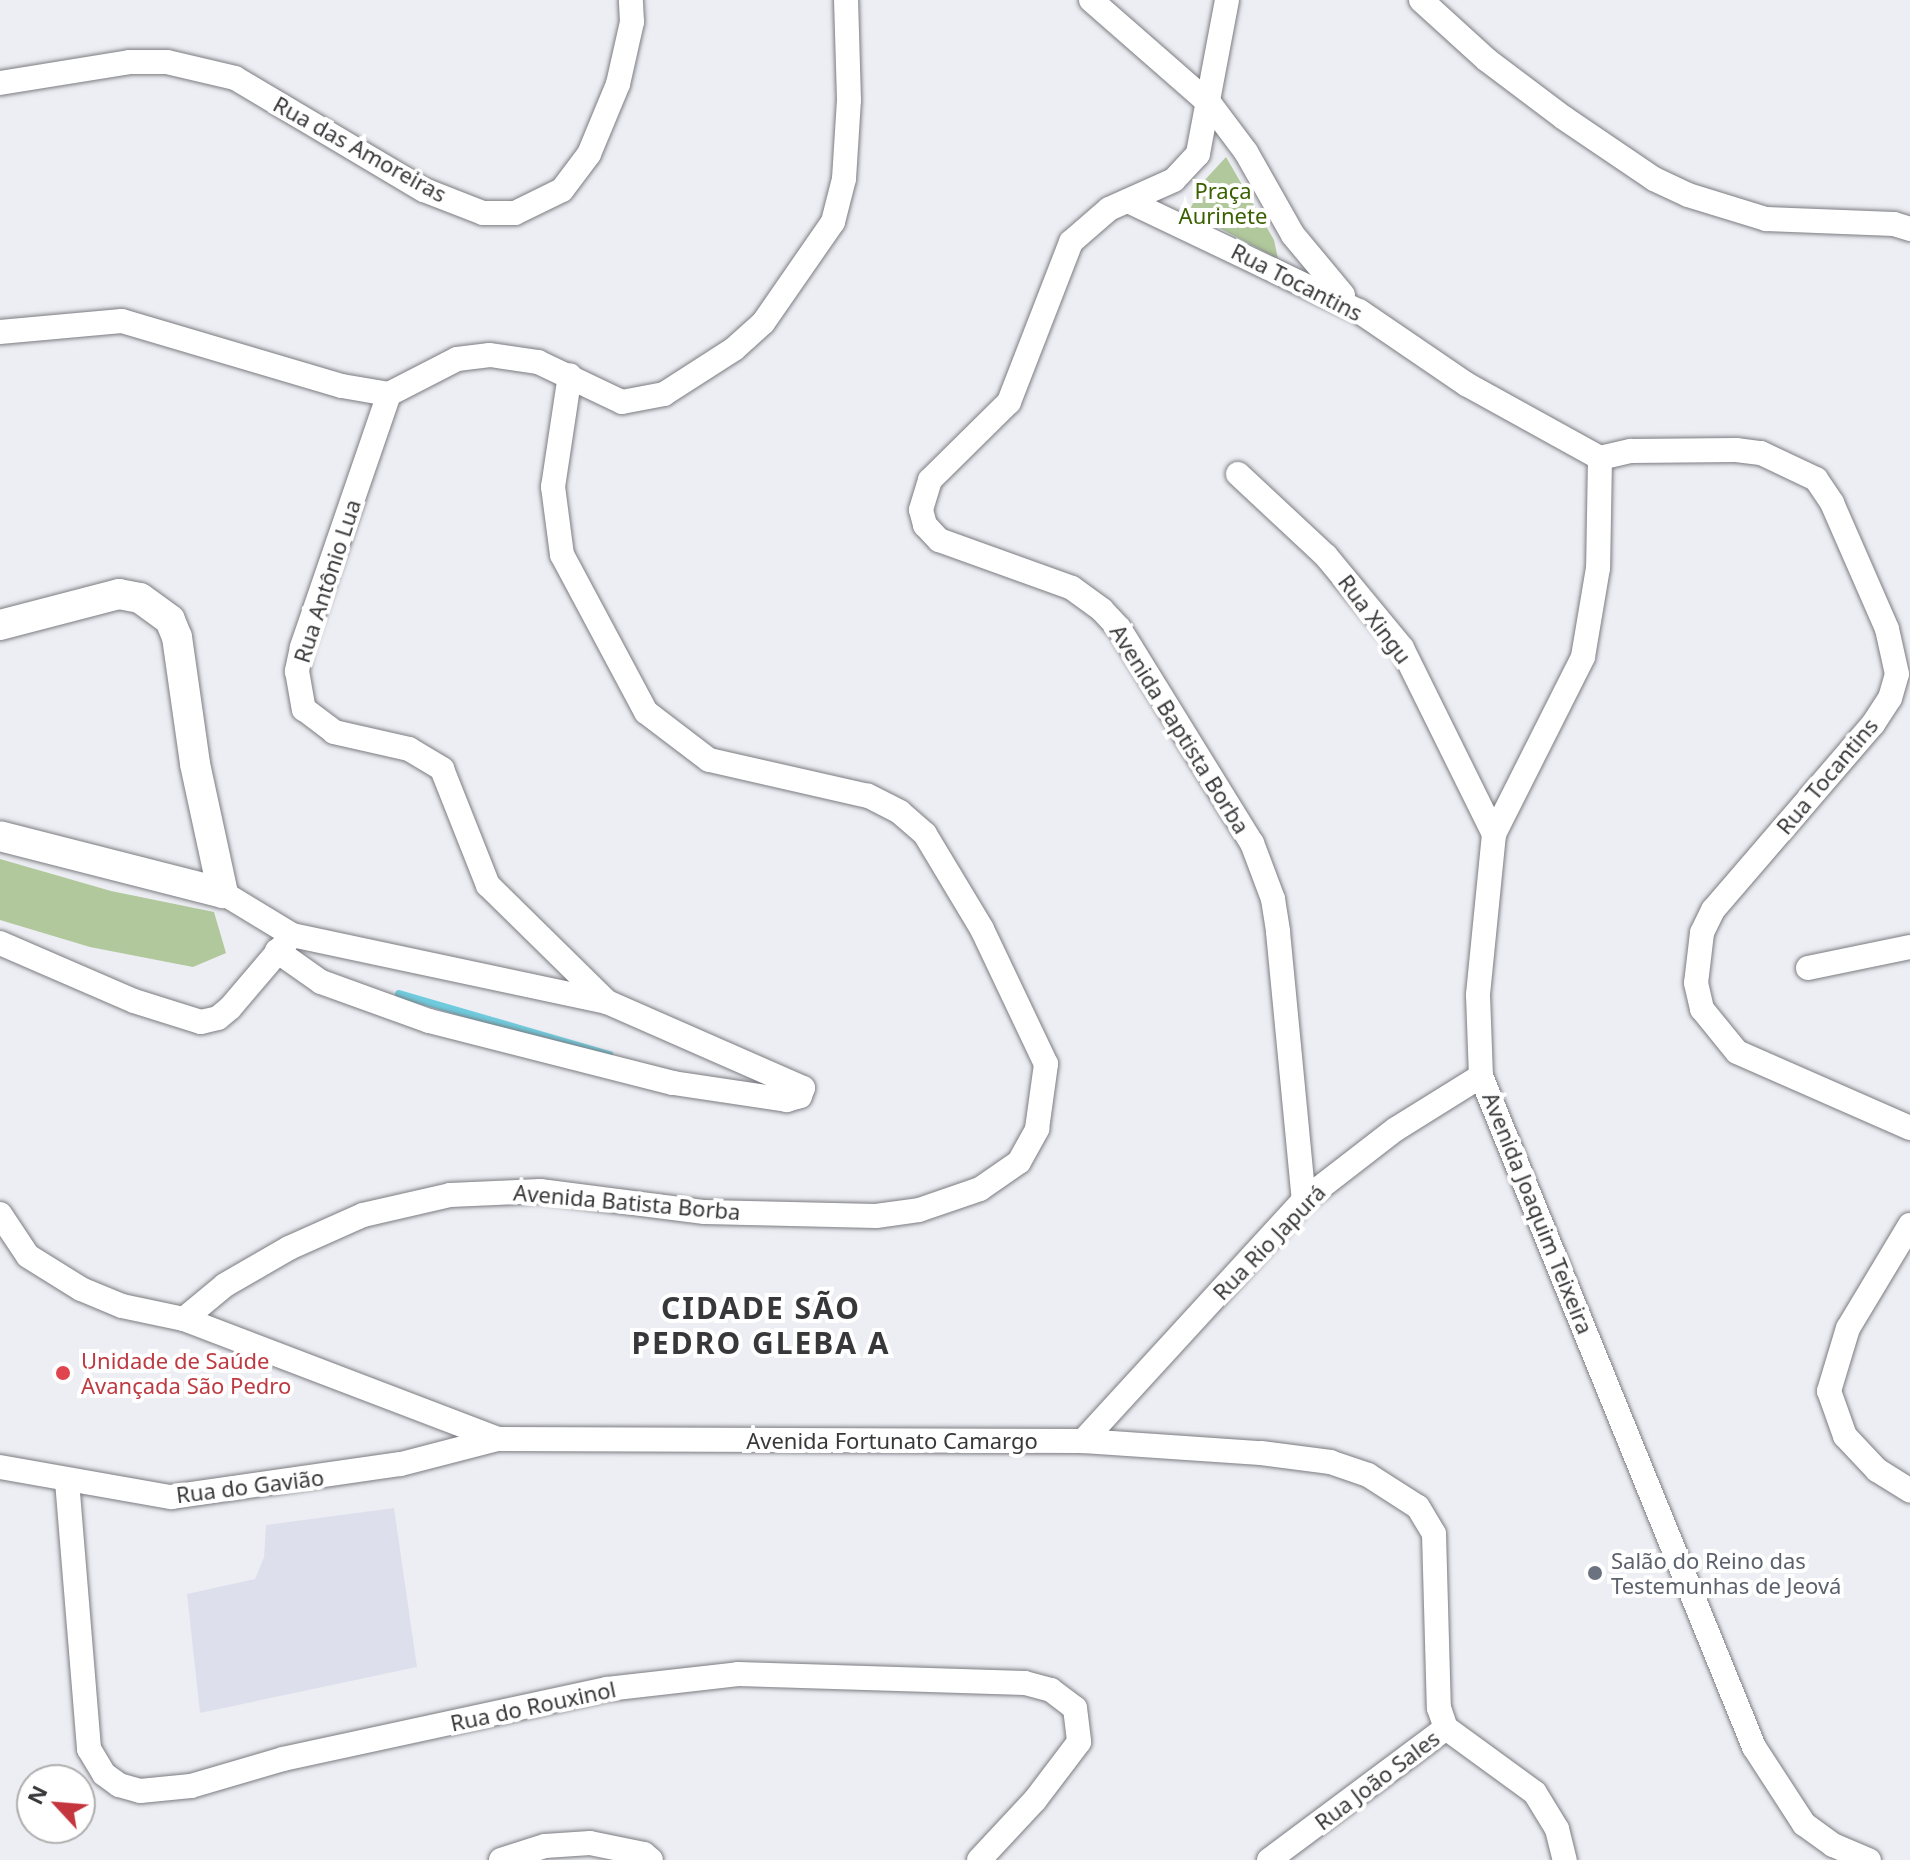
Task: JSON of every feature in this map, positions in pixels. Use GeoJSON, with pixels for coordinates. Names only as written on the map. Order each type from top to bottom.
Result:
{"type":"FeatureCollection","features":[{"type":"Feature","properties":{"kind":"street","name":"Rua das Amoreiras"},"geometry":{"type":"LineString","coordinates":[[0,83],[129,62],[167,62],[235,78],[424,190],[483,213],[515,213],[562,190],[589,154],[618,84],[632,22],[631,0]]}},
{"type":"Feature","properties":{"kind":"street"},"geometry":{"type":"LineString","coordinates":[[0,332],[122,321],[342,386],[389,394],[457,359],[490,355],[538,362],[570,375],[600,396],[622,402],[642,400],[695,378],[763,323],[817,247],[838,208],[849,100],[846,0]]}},
{"type":"Feature","properties":{"kind":"street"},"geometry":{"type":"LineString","coordinates":[[1091,0],[1210,104],[1246,152],[1293,235],[1359,311]]}},
{"type":"Feature","properties":{"kind":"street","name":"Avenida Baptista Borba"},"geometry":{"type":"LineString","coordinates":[[1227,0],[1210,104],[1198,154],[1185,169],[1148,195],[1128,201],[1084,225],[1071,242],[1009,402],[930,480],[921,510],[925,525],[939,540],[1072,588],[1102,610],[1119,628],[1252,843],[1273,899],[1278,932],[1292,1114],[1304,1200]]}},
{"type":"Feature","properties":{"kind":"street"},"geometry":{"type":"LineString","coordinates":[[1421,0],[1487,60],[1564,118],[1654,179],[1688,195],[1766,219],[1867,222],[1910,229]]}},
{"type":"Feature","properties":{"kind":"street","name":"Rua Tocantins"},"geometry":{"type":"LineString","coordinates":[[1128,201],[1359,311],[1466,384],[1600,458],[1631,451],[1761,453],[1816,479],[1832,503],[1896,657],[1890,698],[1713,910],[1702,933],[1696,983],[1702,1009],[1737,1052],[1910,1128]]}},
{"type":"Feature","properties":{"kind":"street","name":"Avenida Batista Borba"},"geometry":{"type":"LineString","coordinates":[[184,1319],[225,1285],[289,1248],[363,1215],[450,1195],[540,1191],[705,1212],[876,1216],[919,1210],[980,1189],[1019,1162],[1037,1129],[1046,1064],[982,929],[925,834],[900,812],[868,796],[709,760],[646,712],[562,555],[553,487],[570,375]]}},
{"type":"Feature","properties":{"kind":"street","name":"Rua Antônio Lua"},"geometry":{"type":"LineString","coordinates":[[389,394],[302,647],[297,671],[304,709],[334,732],[409,749],[442,769],[488,885],[607,1002]]}},
{"type":"Feature","properties":{"kind":"street","name":"Avenida Joaquim Teixeira"},"geometry":{"type":"LineString","coordinates":[[1600,458],[1598,568],[1583,657],[1494,834],[1478,995],[1481,1076],[1754,1747],[1804,1824],[1833,1845],[1869,1860]]}},
{"type":"Feature","properties":{"kind":"street","name":"Rua Xingu"},"geometry":{"type":"LineString","coordinates":[[1238,474],[1326,556],[1402,648],[1494,834]]}},
{"type":"Feature","properties":{"kind":"street"},"geometry":{"type":"LineString","coordinates":[[0,625],[119,594],[140,598],[170,620],[177,637],[195,764],[223,893]]}},
{"type":"Feature","properties":{"kind":"street"},"geometry":{"type":"LineString","coordinates":[[0,836],[223,893],[285,943],[321,982],[359,999],[673,1083],[764,1098],[800,1096],[803,1088],[782,1076],[607,1002],[285,943]]}},
{"type":"Feature","properties":{"kind":"street"},"geometry":{"type":"LineString","coordinates":[[0,943],[134,1001],[201,1022],[218,1018],[230,1008],[285,943]]}},
{"type":"Feature","properties":{"kind":"street"},"geometry":{"type":"LineString","coordinates":[[1808,968],[1910,947]]}},
{"type":"Feature","properties":{"kind":"street","name":"Rua Rio Japurá"},"geometry":{"type":"LineString","coordinates":[[1083,1441],[1304,1200],[1396,1129],[1481,1076]]}},
{"type":"Feature","properties":{"kind":"street","name":"Avenida Fortunato Camargo"},"geometry":{"type":"LineString","coordinates":[[0,1214],[7,1240],[81,1289],[122,1306],[184,1319],[498,1439],[1083,1441],[1330,1462],[1400,1491],[1418,1507],[1434,1534],[1439,1708],[1446,1728]]}},
{"type":"Feature","properties":{"kind":"street"},"geometry":{"type":"LineString","coordinates":[[1910,1225],[1848,1328],[1829,1391],[1845,1436],[1877,1470],[1910,1491]]}},
{"type":"Feature","properties":{"kind":"street","name":"Rua do Gavião"},"geometry":{"type":"LineString","coordinates":[[0,1467],[140,1494],[207,1495],[401,1464],[498,1439]]}},
{"type":"Feature","properties":{"kind":"street","name":"Rua do Rouxinol"},"geometry":{"type":"LineString","coordinates":[[67,1481],[89,1749],[104,1774],[119,1785],[140,1791],[191,1786],[283,1759],[607,1689],[738,1674],[1025,1683],[1051,1690],[1075,1708],[1079,1742],[1035,1800],[979,1860]]}},
{"type":"Feature","properties":{"kind":"street"},"geometry":{"type":"LineString","coordinates":[[1446,1728],[1535,1793],[1557,1829],[1565,1860]]}},
{"type":"Feature","properties":{"kind":"street","name":"Rua João Sales"},"geometry":{"type":"LineString","coordinates":[[1269,1860],[1446,1728]]}},
{"type":"Feature","properties":{"kind":"street"},"geometry":{"type":"LineString","coordinates":[[501,1860],[545,1846],[590,1843],[644,1854],[651,1860]]}},
{"type":"Feature","properties":{"kind":"shaded area"},"geometry":{"type":"Polygon","coordinates":[[[394,1508],[417,1667],[200,1713],[187,1594],[255,1579],[264,1557],[266,1525],[394,1508]]]}},
{"type":"Feature","properties":{"kind":"green space","name":"Praça Aurinete"},"geometry":{"type":"Polygon","coordinates":[[[1226,157],[1274,240],[1278,259],[1189,212],[1202,183],[1226,157]]]}},
{"type":"Feature","properties":{"kind":"green space"},"geometry":{"type":"Polygon","coordinates":[[[0,859],[111,891],[214,912],[226,953],[193,967],[90,947],[0,920],[0,859]]]}},
{"type":"Feature","properties":{"kind":"waterway"},"geometry":{"type":"LineString","coordinates":[[399,994],[609,1055]]}},
{"type":"Feature","properties":{"kind":"place","name":"Unidade de Saúde Avançada São Pedro"},"geometry":{"type":"Point","coordinates":[63,1373]}},
{"type":"Feature","properties":{"kind":"place","name":"Salão do Reino das Testemunhas de Jeová"},"geometry":{"type":"Point","coordinates":[1595,1573]}},
{"type":"Feature","properties":{"kind":"district","name":"CIDADE SÃO PEDRO GLEBA A"},"geometry":{"type":"Point","coordinates":[761,1325]}}]}
